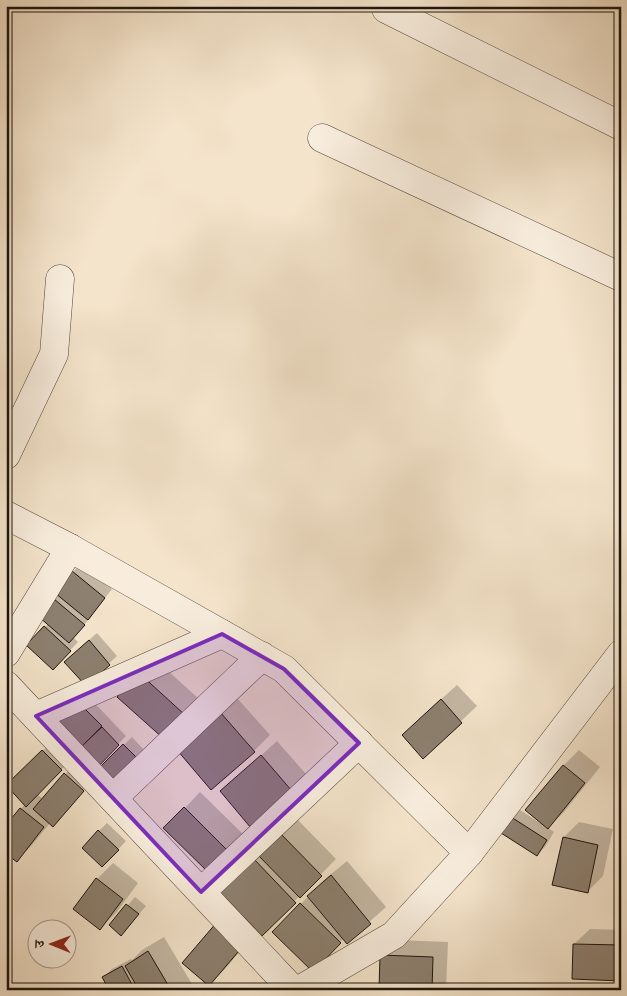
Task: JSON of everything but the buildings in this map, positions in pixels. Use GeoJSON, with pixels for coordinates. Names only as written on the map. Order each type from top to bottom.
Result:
{"type":"FeatureCollection","features":[{"type":"Feature","properties":{"kind":"street"},"geometry":{"type":"LineString","coordinates":[[386,9],[621,126]]}},
{"type":"Feature","properties":{"kind":"street"},"geometry":{"type":"LineString","coordinates":[[322,138],[621,277]]}},
{"type":"Feature","properties":{"kind":"street"},"geometry":{"type":"LineString","coordinates":[[6,455],[54,354],[60,278]]}},
{"type":"Feature","properties":{"kind":"street"},"geometry":{"type":"LineString","coordinates":[[6,515],[70,548],[284,669],[469,853]]}},
{"type":"Feature","properties":{"kind":"street"},"geometry":{"type":"LineString","coordinates":[[6,653],[70,548]]}},
{"type":"Feature","properties":{"kind":"street"},"geometry":{"type":"LineString","coordinates":[[36,716],[222,634]]}},
{"type":"Feature","properties":{"kind":"street"},"geometry":{"type":"LineString","coordinates":[[299,990],[394,934],[469,853],[621,654]]}},
{"type":"Feature","properties":{"kind":"street"},"geometry":{"type":"LineString","coordinates":[[113,798],[262,656]]}},
{"type":"Feature","properties":{"kind":"street"},"geometry":{"type":"LineString","coordinates":[[6,685],[293,990]]}},
{"type":"Feature","properties":{"kind":"street"},"geometry":{"type":"LineString","coordinates":[[201,892],[359,743]]}},
{"type":"Feature","properties":{"kind":"highlighted area"},"geometry":{"type":"Polygon","coordinates":[[[222,634],[284,669],[359,743],[201,892],[36,716],[222,634]]]}}]}
